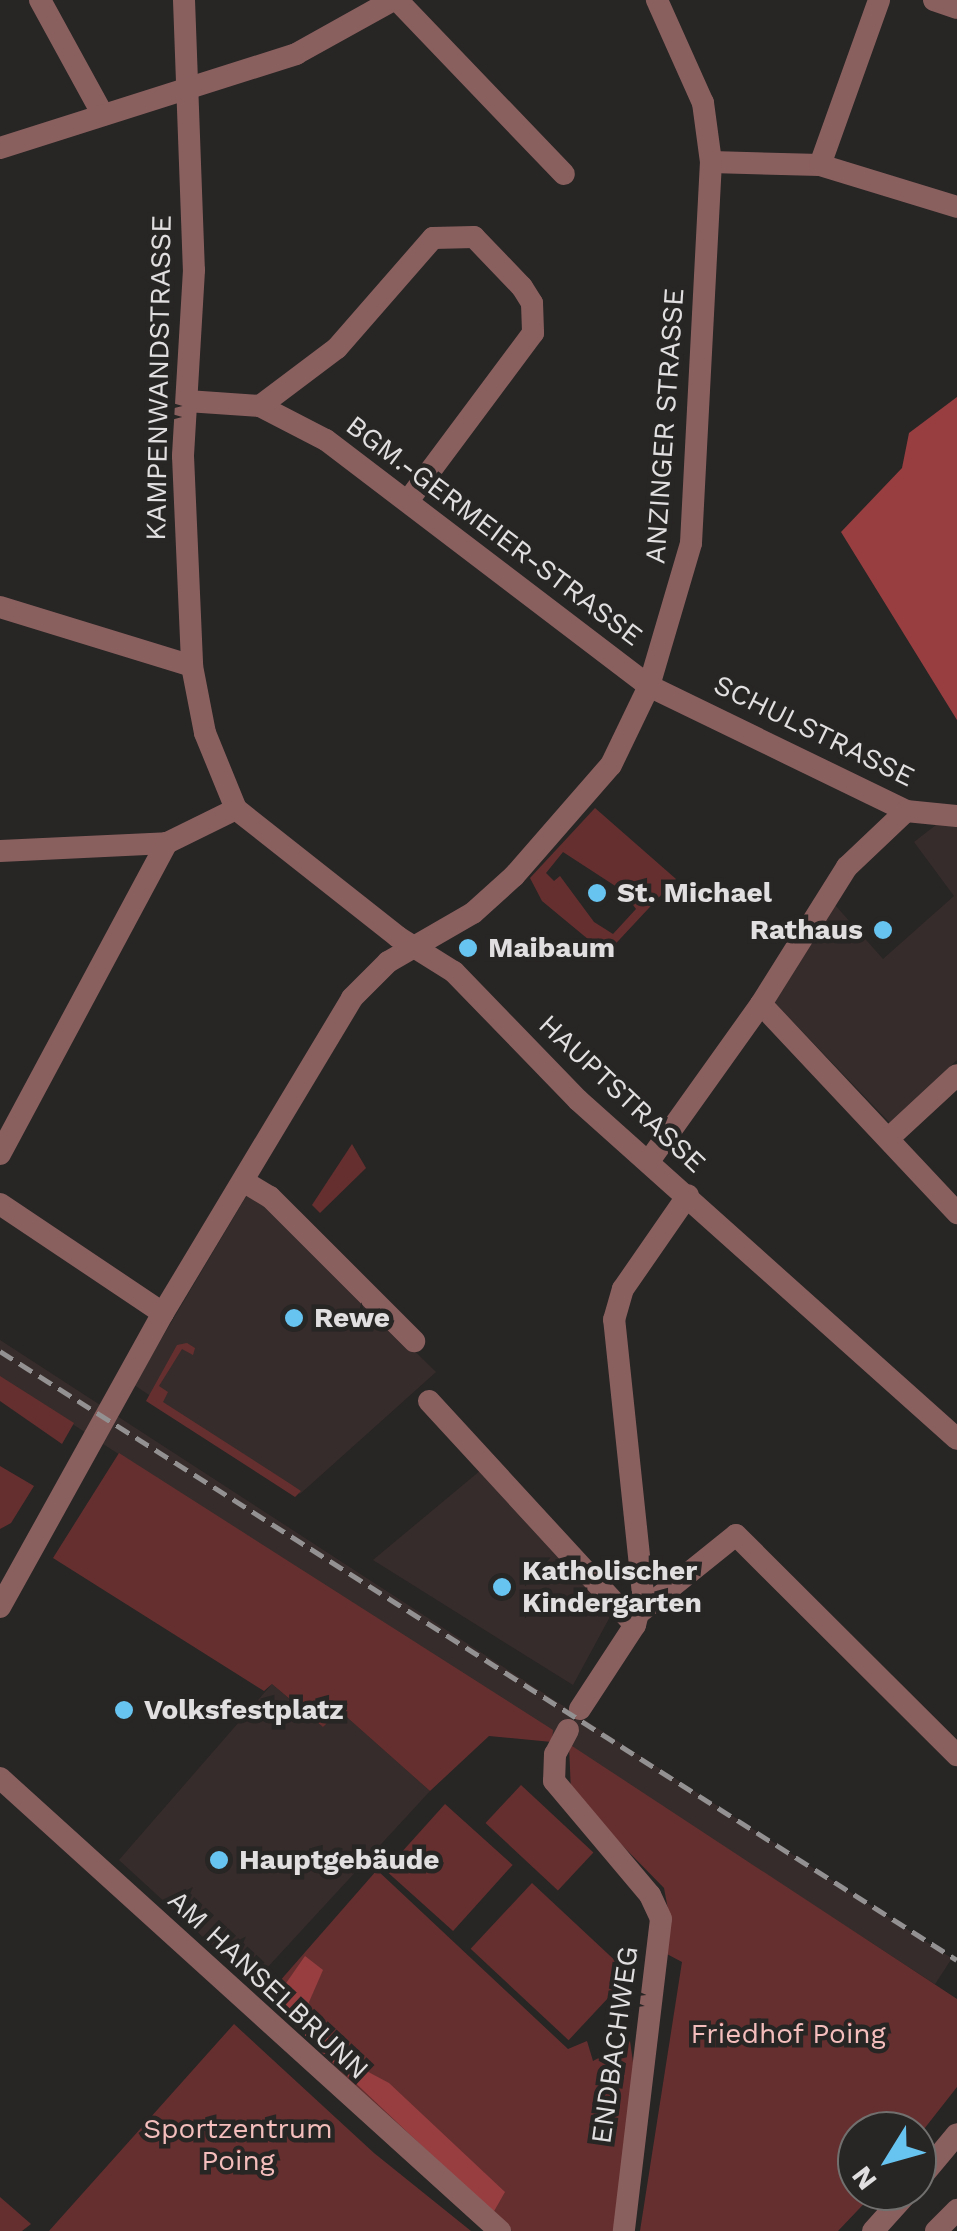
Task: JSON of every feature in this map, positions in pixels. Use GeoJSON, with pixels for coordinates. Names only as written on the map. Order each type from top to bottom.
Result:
{"type":"FeatureCollection","features":[{"type":"Feature","properties":{"kind":"street"},"geometry":{"type":"LineString","coordinates":[[40,0],[102,115]]}},
{"type":"Feature","properties":{"kind":"street","name":"KAMPENWANDSTRASSE"},"geometry":{"type":"LineString","coordinates":[[184,0],[194,270],[182,456],[192,666],[200,714],[236,809]]}},
{"type":"Feature","properties":{"kind":"street"},"geometry":{"type":"LineString","coordinates":[[0,148],[102,115],[186,94],[296,54],[395,0],[564,174]]}},
{"type":"Feature","properties":{"kind":"street","name":"ANZINGER STRASSE"},"geometry":{"type":"LineString","coordinates":[[417,945],[473,912],[579,806],[611,765],[649,686],[692,543],[711,162],[703,103],[656,0]]}},
{"type":"Feature","properties":{"kind":"street"},"geometry":{"type":"LineString","coordinates":[[820,165],[880,0]]}},
{"type":"Feature","properties":{"kind":"street"},"geometry":{"type":"LineString","coordinates":[[934,0],[957,8]]}},
{"type":"Feature","properties":{"kind":"street"},"geometry":{"type":"LineString","coordinates":[[711,162],[820,165],[957,206]]}},
{"type":"Feature","properties":{"kind":"street"},"geometry":{"type":"LineString","coordinates":[[260,406],[336,348],[434,238],[474,237],[522,286],[532,303],[532,332],[408,501]]}},
{"type":"Feature","properties":{"kind":"street","name":"BGM.-GERMEIER-STRASSE"},"geometry":{"type":"LineString","coordinates":[[187,400],[260,406],[326,440],[649,686]]}},
{"type":"Feature","properties":{"kind":"street"},"geometry":{"type":"LineString","coordinates":[[0,606],[192,666]]}},
{"type":"Feature","properties":{"kind":"street","name":"SCHULSTRASSE"},"geometry":{"type":"LineString","coordinates":[[649,686],[906,811],[957,816]]}},
{"type":"Feature","properties":{"kind":"street"},"geometry":{"type":"LineString","coordinates":[[0,851],[167,842],[236,809]]}},
{"type":"Feature","properties":{"kind":"street","name":"HAUPTSTRASSE"},"geometry":{"type":"LineString","coordinates":[[236,809],[454,972],[567,1089],[956,1436]]}},
{"type":"Feature","properties":{"kind":"street"},"geometry":{"type":"LineString","coordinates":[[649,1162],[761,1004],[847,868],[906,811]]}},
{"type":"Feature","properties":{"kind":"street"},"geometry":{"type":"LineString","coordinates":[[0,1154],[167,842]]}},
{"type":"Feature","properties":{"kind":"street"},"geometry":{"type":"LineString","coordinates":[[0,1588],[10,1558],[352,998],[388,962],[417,945]]}},
{"type":"Feature","properties":{"kind":"street"},"geometry":{"type":"LineString","coordinates":[[761,1004],[890,1137],[957,1213]]}},
{"type":"Feature","properties":{"kind":"street"},"geometry":{"type":"LineString","coordinates":[[890,1137],[957,1075]]}},
{"type":"Feature","properties":{"kind":"street"},"geometry":{"type":"LineString","coordinates":[[243,1181],[270,1197],[414,1342]]}},
{"type":"Feature","properties":{"kind":"street"},"geometry":{"type":"LineString","coordinates":[[637,1619],[643,1594],[614,1320],[622,1289],[688,1196]]}},
{"type":"Feature","properties":{"kind":"street"},"geometry":{"type":"LineString","coordinates":[[0,1204],[163,1313]]}},
{"type":"Feature","properties":{"kind":"street"},"geometry":{"type":"LineString","coordinates":[[429,1401],[637,1619]]}},
{"type":"Feature","properties":{"kind":"street"},"geometry":{"type":"LineString","coordinates":[[637,1619],[736,1535],[957,1755]]}},
{"type":"Feature","properties":{"kind":"street"},"geometry":{"type":"LineString","coordinates":[[0,1607],[10,1558]]}},
{"type":"Feature","properties":{"kind":"street","name":"ENDBACHWEG"},"geometry":{"type":"LineString","coordinates":[[624,2231],[662,1919],[650,1894],[554,1781],[555,1754],[637,1619]]}},
{"type":"Feature","properties":{"kind":"street","name":"AM HANSELBRUNN"},"geometry":{"type":"LineString","coordinates":[[0,1778],[500,2231]]}},
{"type":"Feature","properties":{"kind":"street"},"geometry":{"type":"LineString","coordinates":[[937,2158],[957,2134]]}},
{"type":"Feature","properties":{"kind":"street"},"geometry":{"type":"LineString","coordinates":[[936,2231],[957,2210]]}},
{"type":"Feature","properties":{"kind":"street"},"geometry":{"type":"LineString","coordinates":[[874,2231],[892,2211]]}},
{"type":"Feature","properties":{"kind":"shaded area"},"geometry":{"type":"Polygon","coordinates":[[[957,397],[957,720],[841,532],[902,468],[909,433],[957,397]]]}},
{"type":"Feature","properties":{"kind":"shaded area"},"geometry":{"type":"Polygon","coordinates":[[[941,821],[957,822],[957,1060],[890,1123],[774,1002],[835,905],[883,959],[954,896],[914,842],[941,821]]]}},
{"type":"Feature","properties":{"kind":"shaded area"},"geometry":{"type":"Polygon","coordinates":[[[250,1190],[436,1372],[300,1494],[134,1385],[250,1190]]]}},
{"type":"Feature","properties":{"kind":"shaded area"},"geometry":{"type":"Polygon","coordinates":[[[0,1340],[952,1958],[935,1984],[0,1377],[0,1340]]]}},
{"type":"Feature","properties":{"kind":"shaded area","name":"Katholischer Kindergarten"},"geometry":{"type":"Polygon","coordinates":[[[481,1470],[612,1613],[573,1685],[373,1560],[481,1470]]]}},
{"type":"Feature","properties":{"kind":"shaded area"},"geometry":{"type":"Polygon","coordinates":[[[272,1684],[323,1727],[339,1710],[430,1791],[253,1983],[119,1860],[272,1684]]]}},
{"type":"Feature","properties":{"kind":"shaded area"},"geometry":{"type":"Polygon","coordinates":[[[305,1956],[323,1970],[309,2002],[312,2023],[359,2067],[389,2083],[505,2192],[493,2213],[291,2022],[275,1999],[305,1956]]]}},
{"type":"Feature","properties":{"kind":"green space"},"geometry":{"type":"Polygon","coordinates":[[[595,808],[676,879],[606,954],[542,901],[530,878],[595,808]],[[563,852],[546,873],[554,881],[560,876],[594,922],[613,934],[636,909],[623,891],[563,852]]]}},
{"type":"Feature","properties":{"kind":"green space"},"geometry":{"type":"Polygon","coordinates":[[[352,1144],[366,1168],[320,1213],[312,1205],[352,1144]]]}},
{"type":"Feature","properties":{"kind":"green space"},"geometry":{"type":"Polygon","coordinates":[[[187,1343],[195,1348],[193,1355],[182,1349],[159,1386],[168,1392],[163,1402],[301,1491],[295,1497],[146,1401],[177,1345],[187,1343]]]}},
{"type":"Feature","properties":{"kind":"green space"},"geometry":{"type":"Polygon","coordinates":[[[0,1376],[74,1423],[62,1444],[0,1401],[0,1376]]]}},
{"type":"Feature","properties":{"kind":"green space"},"geometry":{"type":"Polygon","coordinates":[[[119,1453],[553,1730],[552,1742],[489,1736],[430,1791],[340,1711],[323,1727],[272,1684],[264,1691],[53,1558],[119,1453]]]}},
{"type":"Feature","properties":{"kind":"green space"},"geometry":{"type":"Polygon","coordinates":[[[0,1466],[34,1486],[11,1523],[0,1529],[0,1466]]]}},
{"type":"Feature","properties":{"kind":"green space","name":"Friedhof Poing"},"geometry":{"type":"Polygon","coordinates":[[[569,1744],[957,1999],[957,2087],[937,2112],[837,2111],[837,2211],[857,2211],[838,2231],[640,2231],[682,1962],[665,1953],[670,1920],[664,1888],[571,1793],[569,1744]]]}},
{"type":"Feature","properties":{"kind":"green space"},"geometry":{"type":"Polygon","coordinates":[[[521,1785],[593,1853],[558,1891],[486,1823],[521,1785]]]}},
{"type":"Feature","properties":{"kind":"green space"},"geometry":{"type":"Polygon","coordinates":[[[445,1804],[513,1865],[453,1931],[385,1870],[445,1804]]]}},
{"type":"Feature","properties":{"kind":"green space"},"geometry":{"type":"Polygon","coordinates":[[[377,1870],[568,2049],[587,2041],[593,2061],[630,2041],[634,2069],[619,2231],[512,2231],[413,2145],[272,2002],[279,1982],[377,1870]]]}},
{"type":"Feature","properties":{"kind":"green space"},"geometry":{"type":"Polygon","coordinates":[[[532,1883],[630,1974],[569,2040],[471,1949],[532,1883]]]}},
{"type":"Feature","properties":{"kind":"green space","name":"Sportzentrum Poing"},"geometry":{"type":"Polygon","coordinates":[[[234,2024],[374,2153],[471,2231],[49,2231],[234,2024]]]}},
{"type":"Feature","properties":{"kind":"green space"},"geometry":{"type":"Polygon","coordinates":[[[0,2197],[31,2224],[22,2231],[0,2231],[0,2197]]]}},
{"type":"Feature","properties":{"kind":"railway"},"geometry":{"type":"LineString","coordinates":[[0,1351],[957,1960]]}},
{"type":"Feature","properties":{"kind":"place","name":"St. Michael"},"geometry":{"type":"Point","coordinates":[597,893]}},
{"type":"Feature","properties":{"kind":"place","name":"Rathaus"},"geometry":{"type":"Point","coordinates":[883,930]}},
{"type":"Feature","properties":{"kind":"place","name":"Maibaum"},"geometry":{"type":"Point","coordinates":[468,948]}},
{"type":"Feature","properties":{"kind":"place","name":"Rewe"},"geometry":{"type":"Point","coordinates":[294,1318]}},
{"type":"Feature","properties":{"kind":"place","name":"Katholischer Kindergarten"},"geometry":{"type":"Point","coordinates":[502,1587]}},
{"type":"Feature","properties":{"kind":"place","name":"Volksfestplatz"},"geometry":{"type":"Point","coordinates":[124,1710]}},
{"type":"Feature","properties":{"kind":"place","name":"Hauptgebäude"},"geometry":{"type":"Point","coordinates":[219,1860]}}]}
